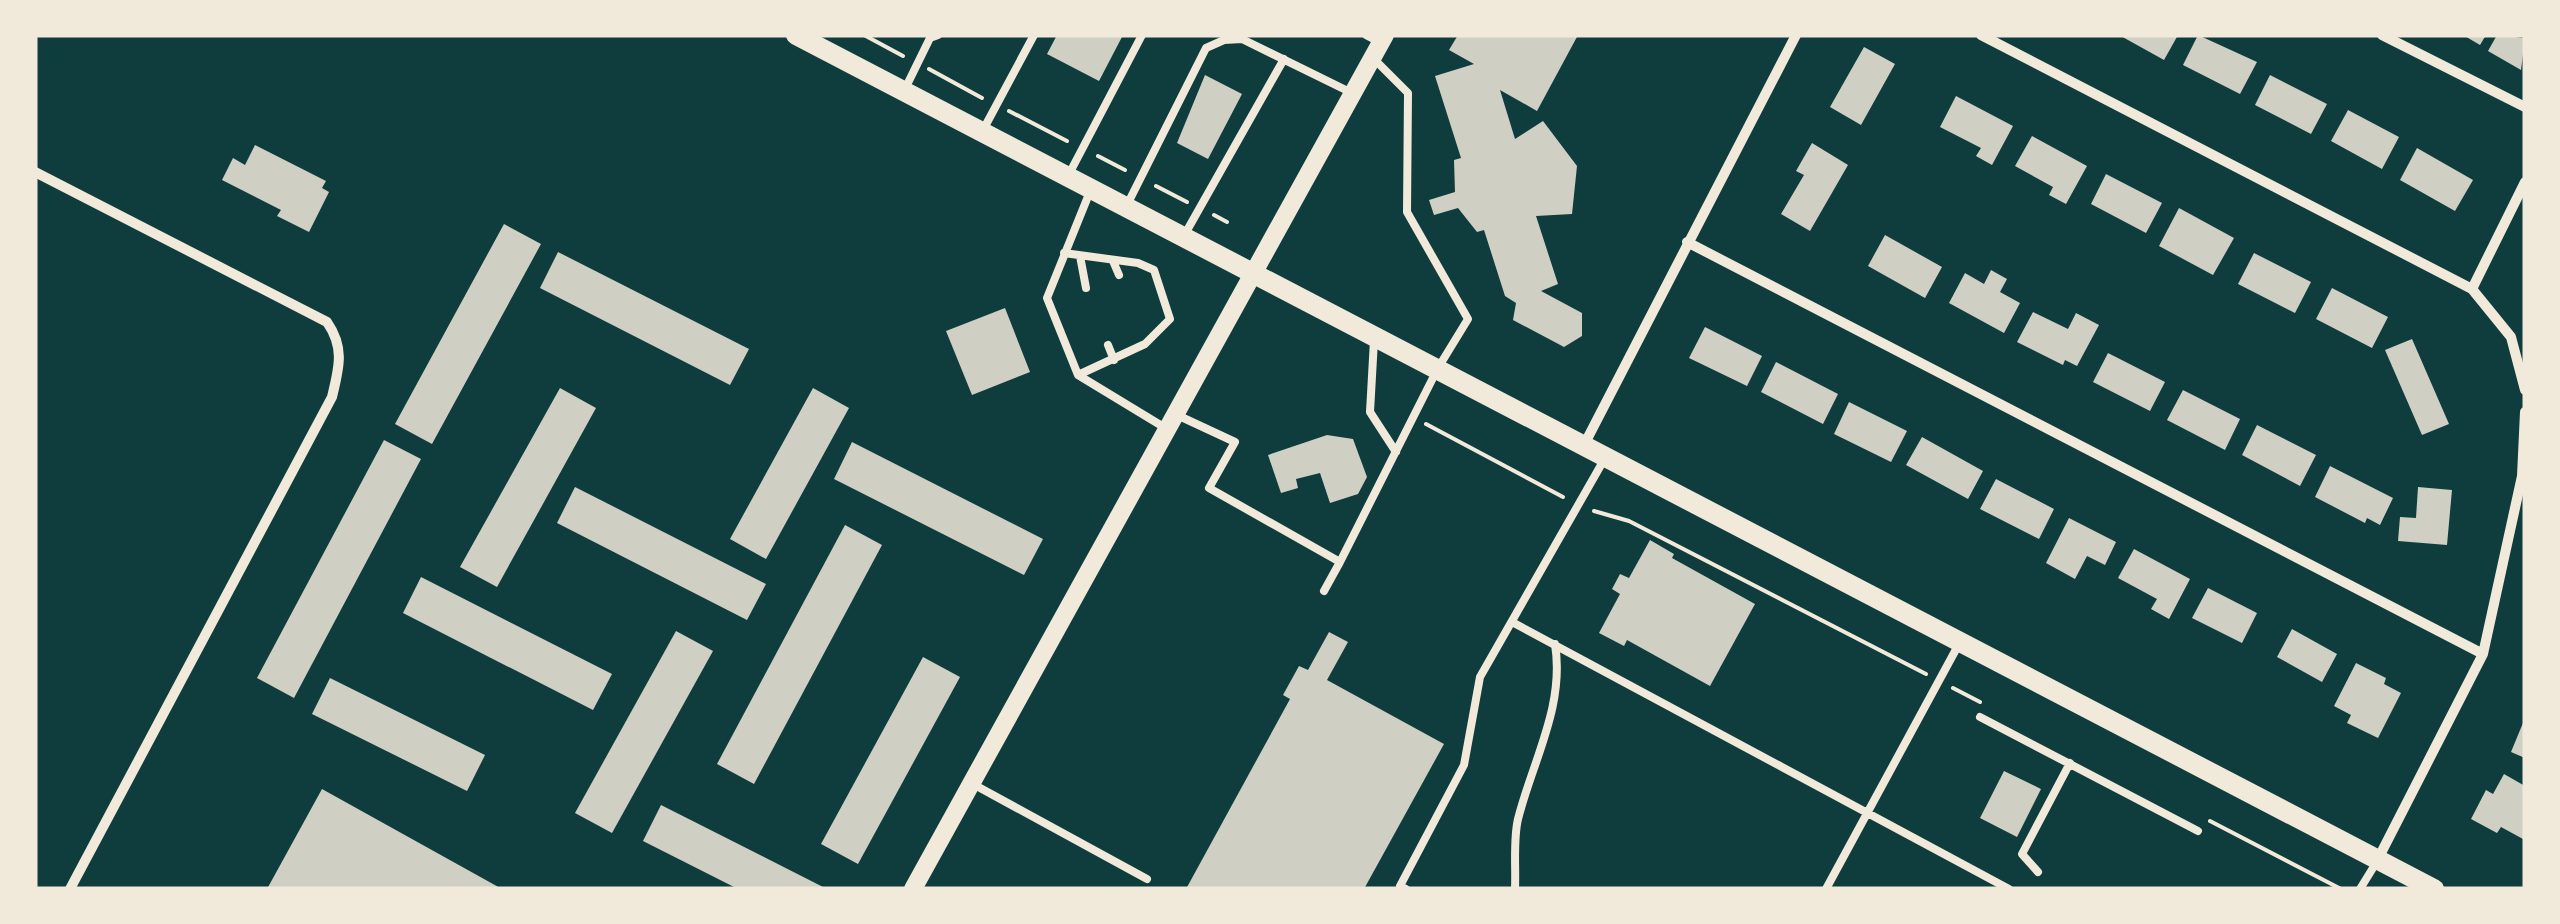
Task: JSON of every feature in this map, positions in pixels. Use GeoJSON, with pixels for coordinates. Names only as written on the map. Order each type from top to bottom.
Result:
{"type":"FeatureCollection","features":[{"type":"Feature","properties":{"kind":"main road"},"geometry":{"type":"LineString","coordinates":[[796,35],[2434,889]]}},
{"type":"Feature","properties":{"kind":"street"},"geometry":{"type":"LineString","coordinates":[[1583,446],[1796,35]]}},
{"type":"Feature","properties":{"kind":"street"},"geometry":{"type":"LineString","coordinates":[[1980,35],[2472,288],[2511,336],[2525,390]]}},
{"type":"Feature","properties":{"kind":"street"},"geometry":{"type":"LineString","coordinates":[[2382,35],[2525,107]]}},
{"type":"Feature","properties":{"kind":"street"},"geometry":{"type":"LineString","coordinates":[[913,889],[1376,43]]}},
{"type":"Feature","properties":{"kind":"street"},"geometry":{"type":"LineString","coordinates":[[35,172],[327,322],[339,340],[340,361],[332,396],[70,889]]}},
{"type":"Feature","properties":{"kind":"street"},"geometry":{"type":"LineString","coordinates":[[2472,288],[2525,182]]}},
{"type":"Feature","properties":{"kind":"street"},"geometry":{"type":"LineString","coordinates":[[1688,242],[2483,654]]}},
{"type":"Feature","properties":{"kind":"street"},"geometry":{"type":"LineString","coordinates":[[2378,860],[2483,654],[2522,476],[2525,412]]}},
{"type":"Feature","properties":{"kind":"lane"},"geometry":{"type":"LineString","coordinates":[[982,132],[1034,35]]}},
{"type":"Feature","properties":{"kind":"lane"},"geometry":{"type":"LineString","coordinates":[[1068,176],[1142,35]]}},
{"type":"Feature","properties":{"kind":"lane"},"geometry":{"type":"LineString","coordinates":[[904,91],[932,36]]}},
{"type":"Feature","properties":{"kind":"lane"},"geometry":{"type":"LineString","coordinates":[[1126,207],[1206,48],[1224,40],[1242,40],[1352,93]]}},
{"type":"Feature","properties":{"kind":"lane"},"geometry":{"type":"LineString","coordinates":[[1324,592],[1438,368],[1468,319],[1407,212],[1408,93],[1376,43]]}},
{"type":"Feature","properties":{"kind":"lane"},"geometry":{"type":"LineString","coordinates":[[1184,237],[1284,59]]}},
{"type":"Feature","properties":{"kind":"lane"},"geometry":{"type":"LineString","coordinates":[[1091,189],[1047,298],[1078,376],[1171,421],[1234,442],[1209,488],[1340,562]]}},
{"type":"Feature","properties":{"kind":"lane"},"geometry":{"type":"LineString","coordinates":[[1064,252],[1154,270],[1170,319],[1145,344],[1078,376]]}},
{"type":"Feature","properties":{"kind":"lane"},"geometry":{"type":"LineString","coordinates":[[1080,256],[1086,288]]}},
{"type":"Feature","properties":{"kind":"lane"},"geometry":{"type":"LineString","coordinates":[[1113,261],[1119,276]]}},
{"type":"Feature","properties":{"kind":"lane"},"geometry":{"type":"LineString","coordinates":[[1140,332],[1145,344]]}},
{"type":"Feature","properties":{"kind":"lane"},"geometry":{"type":"LineString","coordinates":[[1375,335],[1369,368],[1370,412],[1396,452]]}},
{"type":"Feature","properties":{"kind":"lane"},"geometry":{"type":"LineString","coordinates":[[1108,345],[1114,360]]}},
{"type":"Feature","properties":{"kind":"lane"},"geometry":{"type":"LineString","coordinates":[[1406,889],[1400,886],[1464,765],[1480,676],[1605,458]]}},
{"type":"Feature","properties":{"kind":"lane"},"geometry":{"type":"LineString","coordinates":[[1512,622],[2009,889]]}},
{"type":"Feature","properties":{"kind":"lane"},"geometry":{"type":"LineString","coordinates":[[1826,889],[1960,642]]}},
{"type":"Feature","properties":{"kind":"lane"},"geometry":{"type":"LineString","coordinates":[[1515,889],[1517,822],[1560,670],[1555,644]]}},
{"type":"Feature","properties":{"kind":"lane"},"geometry":{"type":"LineString","coordinates":[[1980,716],[2198,831]]}},
{"type":"Feature","properties":{"kind":"lane"},"geometry":{"type":"LineString","coordinates":[[2038,872],[2022,854],[2070,764]]}},
{"type":"Feature","properties":{"kind":"lane"},"geometry":{"type":"LineString","coordinates":[[972,783],[1147,879]]}},
{"type":"Feature","properties":{"kind":"lane"},"geometry":{"type":"LineString","coordinates":[[2360,889],[2378,860]]}},
{"type":"Feature","properties":{"kind":"path"},"geometry":{"type":"LineString","coordinates":[[864,35],[1227,222]]}},
{"type":"Feature","properties":{"kind":"path"},"geometry":{"type":"LineString","coordinates":[[1413,417],[1578,506],[1629,521],[1992,708]]}},
{"type":"Feature","properties":{"kind":"path"},"geometry":{"type":"LineString","coordinates":[[2201,816],[2341,889]]}},
{"type":"Feature","properties":{"kind":"building"},"geometry":{"type":"Polygon","coordinates":[[[1057,35],[1123,35],[1099,81],[1047,54],[1057,35]]]}},
{"type":"Feature","properties":{"kind":"building"},"geometry":{"type":"Polygon","coordinates":[[[1458,35],[1578,35],[1537,111],[1500,90],[1515,139],[1543,121],[1577,166],[1572,214],[1536,216],[1558,284],[1541,291],[1582,313],[1582,336],[1564,347],[1513,320],[1516,303],[1505,296],[1484,230],[1477,232],[1458,208],[1434,215],[1429,200],[1455,192],[1454,160],[1461,158],[1435,76],[1474,64],[1449,50],[1458,35]]]}},
{"type":"Feature","properties":{"kind":"building"},"geometry":{"type":"Polygon","coordinates":[[[2119,35],[2178,35],[2164,60],[2119,35]]]}},
{"type":"Feature","properties":{"kind":"building"},"geometry":{"type":"Polygon","coordinates":[[[2198,35],[2257,62],[2240,94],[2183,65],[2198,35]]]}},
{"type":"Feature","properties":{"kind":"building"},"geometry":{"type":"Polygon","coordinates":[[[2463,35],[2486,35],[2480,45],[2463,35]]]}},
{"type":"Feature","properties":{"kind":"building"},"geometry":{"type":"Polygon","coordinates":[[[2497,35],[2525,38],[2521,70],[2488,51],[2497,35]]]}},
{"type":"Feature","properties":{"kind":"building"},"geometry":{"type":"Polygon","coordinates":[[[1864,47],[1895,64],[1861,125],[1830,107],[1864,47]]]}},
{"type":"Feature","properties":{"kind":"building"},"geometry":{"type":"Polygon","coordinates":[[[1205,75],[1242,94],[1208,159],[1177,143],[1205,75]]]}},
{"type":"Feature","properties":{"kind":"building"},"geometry":{"type":"Polygon","coordinates":[[[2270,75],[2327,104],[2311,134],[2255,105],[2270,75]]]}},
{"type":"Feature","properties":{"kind":"building"},"geometry":{"type":"Polygon","coordinates":[[[1956,96],[2013,126],[1992,165],[1976,156],[1981,148],[1940,127],[1956,96]]]}},
{"type":"Feature","properties":{"kind":"building"},"geometry":{"type":"Polygon","coordinates":[[[2348,110],[2399,137],[2382,169],[2331,141],[2348,110]]]}},
{"type":"Feature","properties":{"kind":"building"},"geometry":{"type":"Polygon","coordinates":[[[2032,136],[2087,166],[2066,204],[2049,195],[2053,187],[2015,166],[2032,136]]]}},
{"type":"Feature","properties":{"kind":"building"},"geometry":{"type":"Polygon","coordinates":[[[1812,143],[1848,165],[1810,231],[1781,214],[1804,175],[1796,171],[1812,143]]]}},
{"type":"Feature","properties":{"kind":"building"},"geometry":{"type":"Polygon","coordinates":[[[255,145],[326,181],[322,188],[329,192],[309,232],[277,216],[281,210],[222,180],[233,158],[245,165],[255,145]]]}},
{"type":"Feature","properties":{"kind":"building"},"geometry":{"type":"Polygon","coordinates":[[[2417,148],[2473,180],[2455,211],[2400,180],[2417,148]]]}},
{"type":"Feature","properties":{"kind":"building"},"geometry":{"type":"Polygon","coordinates":[[[2106,174],[2162,203],[2146,233],[2091,204],[2106,174]]]}},
{"type":"Feature","properties":{"kind":"building"},"geometry":{"type":"Polygon","coordinates":[[[2179,208],[2234,238],[2213,275],[2159,246],[2179,208]]]}},
{"type":"Feature","properties":{"kind":"building"},"geometry":{"type":"Polygon","coordinates":[[[504,224],[541,244],[432,444],[395,424],[504,224]]]}},
{"type":"Feature","properties":{"kind":"building"},"geometry":{"type":"Polygon","coordinates":[[[1885,235],[1942,267],[1925,298],[1868,266],[1885,235]]]}},
{"type":"Feature","properties":{"kind":"building"},"geometry":{"type":"Polygon","coordinates":[[[558,252],[749,349],[730,385],[540,288],[558,252]]]}},
{"type":"Feature","properties":{"kind":"building"},"geometry":{"type":"Polygon","coordinates":[[[2254,253],[2311,282],[2295,313],[2238,284],[2254,253]]]}},
{"type":"Feature","properties":{"kind":"building"},"geometry":{"type":"Polygon","coordinates":[[[1991,270],[2007,279],[2000,292],[2020,303],[2004,333],[1949,303],[1965,273],[1984,284],[1991,270]]]}},
{"type":"Feature","properties":{"kind":"building"},"geometry":{"type":"Polygon","coordinates":[[[2332,288],[2388,317],[2372,348],[2316,319],[2332,288]]]}},
{"type":"Feature","properties":{"kind":"building"},"geometry":{"type":"Polygon","coordinates":[[[1005,308],[1030,372],[972,395],[946,331],[1005,308]]]}},
{"type":"Feature","properties":{"kind":"building"},"geometry":{"type":"Polygon","coordinates":[[[2033,312],[2068,329],[2076,313],[2099,325],[2077,366],[2065,360],[2063,365],[2017,342],[2033,312]]]}},
{"type":"Feature","properties":{"kind":"building"},"geometry":{"type":"Polygon","coordinates":[[[1705,327],[1762,356],[1747,386],[1689,358],[1705,327]]]}},
{"type":"Feature","properties":{"kind":"building"},"geometry":{"type":"Polygon","coordinates":[[[2412,339],[2449,424],[2422,435],[2385,350],[2412,339]]]}},
{"type":"Feature","properties":{"kind":"building"},"geometry":{"type":"Polygon","coordinates":[[[2108,353],[2165,382],[2150,411],[2093,382],[2108,353]]]}},
{"type":"Feature","properties":{"kind":"building"},"geometry":{"type":"Polygon","coordinates":[[[1776,362],[1838,394],[1823,424],[1761,392],[1776,362]]]}},
{"type":"Feature","properties":{"kind":"building"},"geometry":{"type":"Polygon","coordinates":[[[560,388],[596,408],[497,587],[460,567],[560,388]]]}},
{"type":"Feature","properties":{"kind":"building"},"geometry":{"type":"Polygon","coordinates":[[[813,388],[849,408],[766,559],[730,539],[813,388]]]}},
{"type":"Feature","properties":{"kind":"building"},"geometry":{"type":"Polygon","coordinates":[[[2183,390],[2240,419],[2225,450],[2167,420],[2183,390]]]}},
{"type":"Feature","properties":{"kind":"building"},"geometry":{"type":"Polygon","coordinates":[[[1849,402],[1907,431],[1891,462],[1834,434],[1849,402]]]}},
{"type":"Feature","properties":{"kind":"building"},"geometry":{"type":"Polygon","coordinates":[[[2257,425],[2316,455],[2300,486],[2242,455],[2257,425]]]}},
{"type":"Feature","properties":{"kind":"building"},"geometry":{"type":"Polygon","coordinates":[[[1327,435],[1353,439],[1367,477],[1358,494],[1330,503],[1320,473],[1296,479],[1298,488],[1281,493],[1268,455],[1327,435]]]}},
{"type":"Feature","properties":{"kind":"building"},"geometry":{"type":"Polygon","coordinates":[[[1922,437],[1983,471],[1968,499],[1906,465],[1922,437]]]}},
{"type":"Feature","properties":{"kind":"building"},"geometry":{"type":"Polygon","coordinates":[[[384,440],[421,459],[294,698],[257,678],[384,440]]]}},
{"type":"Feature","properties":{"kind":"building"},"geometry":{"type":"Polygon","coordinates":[[[852,442],[1043,539],[1024,575],[834,479],[852,442]]]}},
{"type":"Feature","properties":{"kind":"building"},"geometry":{"type":"Polygon","coordinates":[[[2330,466],[2393,498],[2380,525],[2367,518],[2365,523],[2315,497],[2330,466]]]}},
{"type":"Feature","properties":{"kind":"building"},"geometry":{"type":"Polygon","coordinates":[[[1996,479],[2054,509],[2039,539],[1980,509],[1996,479]]]}},
{"type":"Feature","properties":{"kind":"building"},"geometry":{"type":"Polygon","coordinates":[[[575,487],[766,584],[747,620],[557,523],[575,487]]]}},
{"type":"Feature","properties":{"kind":"building"},"geometry":{"type":"Polygon","coordinates":[[[2418,487],[2452,490],[2447,545],[2398,541],[2400,517],[2416,518],[2418,487]]]}},
{"type":"Feature","properties":{"kind":"building"},"geometry":{"type":"Polygon","coordinates":[[[2069,518],[2116,542],[2105,565],[2087,556],[2075,579],[2046,563],[2069,518]]]}},
{"type":"Feature","properties":{"kind":"building"},"geometry":{"type":"Polygon","coordinates":[[[845,525],[882,545],[754,784],[717,764],[845,525]]]}},
{"type":"Feature","properties":{"kind":"building"},"geometry":{"type":"Polygon","coordinates":[[[1650,540],[1674,554],[1672,558],[1755,604],[1710,686],[1627,640],[1624,646],[1599,633],[1620,594],[1612,589],[1620,574],[1629,578],[1650,540]]]}},
{"type":"Feature","properties":{"kind":"building"},"geometry":{"type":"Polygon","coordinates":[[[2134,549],[2190,579],[2169,619],[2151,609],[2157,599],[2118,578],[2134,549]]]}},
{"type":"Feature","properties":{"kind":"building"},"geometry":{"type":"Polygon","coordinates":[[[421,577],[612,674],[593,710],[403,613],[421,577]]]}},
{"type":"Feature","properties":{"kind":"building"},"geometry":{"type":"Polygon","coordinates":[[[2208,588],[2257,613],[2242,643],[2192,618],[2208,588]]]}},
{"type":"Feature","properties":{"kind":"building"},"geometry":{"type":"Polygon","coordinates":[[[2292,629],[2337,654],[2322,682],[2277,657],[2292,629]]]}},
{"type":"Feature","properties":{"kind":"building"},"geometry":{"type":"Polygon","coordinates":[[[676,631],[713,651],[612,833],[575,813],[676,631]]]}},
{"type":"Feature","properties":{"kind":"building"},"geometry":{"type":"Polygon","coordinates":[[[1329,632],[1348,642],[1327,680],[1444,744],[1364,889],[1186,889],[1290,699],[1283,695],[1299,666],[1308,670],[1329,632]]]}},
{"type":"Feature","properties":{"kind":"building"},"geometry":{"type":"Polygon","coordinates":[[[923,657],[960,677],[858,864],[821,844],[923,657]]]}},
{"type":"Feature","properties":{"kind":"building"},"geometry":{"type":"Polygon","coordinates":[[[2356,663],[2386,678],[2384,684],[2401,693],[2378,738],[2347,723],[2351,715],[2334,706],[2356,663]]]}},
{"type":"Feature","properties":{"kind":"building"},"geometry":{"type":"Polygon","coordinates":[[[330,678],[485,755],[467,791],[312,714],[330,678]]]}},
{"type":"Feature","properties":{"kind":"building"},"geometry":{"type":"Polygon","coordinates":[[[2525,718],[2525,758],[2511,752],[2525,718]]]}},
{"type":"Feature","properties":{"kind":"building"},"geometry":{"type":"Polygon","coordinates":[[[2004,771],[2041,789],[2017,837],[1980,818],[2004,771]]]}},
{"type":"Feature","properties":{"kind":"building"},"geometry":{"type":"Polygon","coordinates":[[[2504,774],[2525,786],[2523,839],[2501,827],[2497,833],[2471,819],[2486,790],[2493,794],[2504,774]]]}},
{"type":"Feature","properties":{"kind":"building"},"geometry":{"type":"Polygon","coordinates":[[[322,789],[502,889],[267,889],[322,789]]]}},
{"type":"Feature","properties":{"kind":"building"},"geometry":{"type":"Polygon","coordinates":[[[661,805],[827,889],[738,889],[643,841],[661,805]]]}}]}
